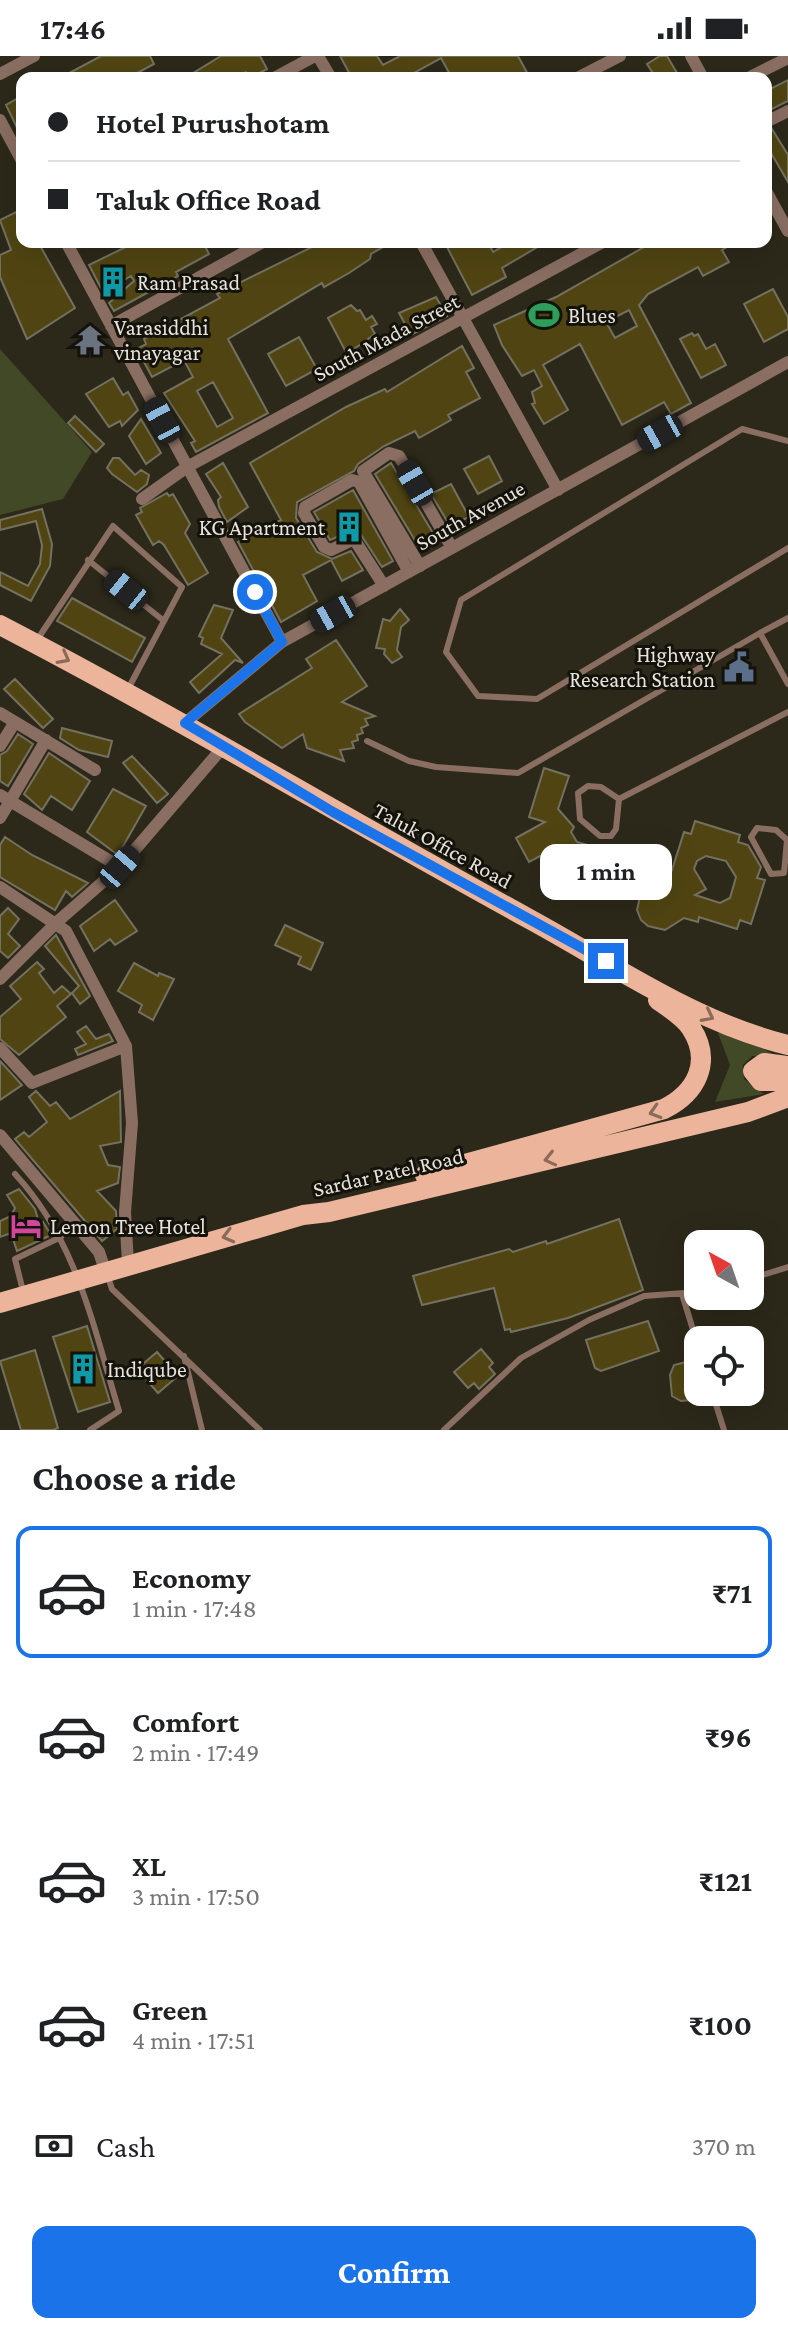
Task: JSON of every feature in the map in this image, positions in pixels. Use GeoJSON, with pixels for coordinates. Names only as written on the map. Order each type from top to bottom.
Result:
{"type":"FeatureCollection","features":[{"type":"Feature","properties":{"kind":"main road","name":"Taluk Office Road"},"geometry":{"type":"LineString","coordinates":[[0,625],[185,723],[333,812],[714,1020],[788,1045]]}},
{"type":"Feature","properties":{"kind":"main road"},"geometry":{"type":"LineString","coordinates":[[303,1215],[327,1203],[664,1109],[684,1099],[700,1076],[700,1051],[691,1027],[606,961]]}},
{"type":"Feature","properties":{"kind":"main road"},"geometry":{"type":"LineString","coordinates":[[788,1066],[764,1063],[753,1071],[761,1081],[788,1081]]}},
{"type":"Feature","properties":{"kind":"main road","name":"Sardar Patel Road"},"geometry":{"type":"LineString","coordinates":[[0,1303],[128,1263],[303,1215],[329,1212],[748,1112],[788,1097]]}},
{"type":"Feature","properties":{"kind":"street"},"geometry":{"type":"LineString","coordinates":[[0,74],[34,56]]}},
{"type":"Feature","properties":{"kind":"street"},"geometry":{"type":"LineString","coordinates":[[285,72],[316,56]]}},
{"type":"Feature","properties":{"kind":"street"},"geometry":{"type":"LineString","coordinates":[[589,72],[620,56]]}},
{"type":"Feature","properties":{"kind":"street"},"geometry":{"type":"LineString","coordinates":[[760,72],[788,58]]}},
{"type":"Feature","properties":{"kind":"street"},"geometry":{"type":"LineString","coordinates":[[0,120],[16,150]]}},
{"type":"Feature","properties":{"kind":"street"},"geometry":{"type":"LineString","coordinates":[[784,213],[788,231]]}},
{"type":"Feature","properties":{"kind":"street"},"geometry":{"type":"LineString","coordinates":[[69,248],[282,642]]}},
{"type":"Feature","properties":{"kind":"street"},"geometry":{"type":"LineString","coordinates":[[111,326],[252,248]]}},
{"type":"Feature","properties":{"kind":"street"},"geometry":{"type":"LineString","coordinates":[[424,248],[558,490]]}},
{"type":"Feature","properties":{"kind":"street","name":"South Mada Street"},"geometry":{"type":"LineString","coordinates":[[142,499],[187,467],[592,248]]}},
{"type":"Feature","properties":{"kind":"street","name":"South Avenue"},"geometry":{"type":"LineString","coordinates":[[185,723],[282,642],[384,586],[410,566],[452,548],[788,362]]}},
{"type":"Feature","properties":{"kind":"street"},"geometry":{"type":"LineString","coordinates":[[410,566],[363,471],[389,453],[399,456],[452,548]]}},
{"type":"Feature","properties":{"kind":"street"},"geometry":{"type":"LineString","coordinates":[[384,586],[354,539],[331,550],[324,547],[304,513],[305,507],[355,480],[410,566]]}},
{"type":"Feature","properties":{"kind":"street"},"geometry":{"type":"LineString","coordinates":[[0,713],[95,770]]}},
{"type":"Feature","properties":{"kind":"street"},"geometry":{"type":"LineString","coordinates":[[0,746],[15,722]]}},
{"type":"Feature","properties":{"kind":"street"},"geometry":{"type":"LineString","coordinates":[[0,818],[4,798],[46,740]]}},
{"type":"Feature","properties":{"kind":"street"},"geometry":{"type":"LineString","coordinates":[[0,979],[57,922],[120,867],[224,746]]}},
{"type":"Feature","properties":{"kind":"street"},"geometry":{"type":"LineString","coordinates":[[4,798],[120,867]]}},
{"type":"Feature","properties":{"kind":"street"},"geometry":{"type":"LineString","coordinates":[[3,893],[57,922],[66,931],[126,1046],[132,1123],[125,1212],[128,1263]]}},
{"type":"Feature","properties":{"kind":"street"},"geometry":{"type":"LineString","coordinates":[[0,1048],[32,1083],[126,1046]]}},
{"type":"Feature","properties":{"kind":"street"},"geometry":{"type":"LineString","coordinates":[[0,1135],[99,1252],[105,1270]]}},
{"type":"Feature","properties":{"kind":"lane"},"geometry":{"type":"LineString","coordinates":[[788,441],[742,429],[461,600],[446,652],[478,696],[537,699],[788,548]]}},
{"type":"Feature","properties":{"kind":"lane"},"geometry":{"type":"LineString","coordinates":[[35,643],[113,526],[182,587],[127,691]]}},
{"type":"Feature","properties":{"kind":"lane"},"geometry":{"type":"LineString","coordinates":[[88,560],[164,621]]}},
{"type":"Feature","properties":{"kind":"lane"},"geometry":{"type":"LineString","coordinates":[[367,741],[409,761],[436,767],[518,773],[788,618]]}},
{"type":"Feature","properties":{"kind":"lane"},"geometry":{"type":"LineString","coordinates":[[760,633],[788,684]]}},
{"type":"Feature","properties":{"kind":"lane"},"geometry":{"type":"LineString","coordinates":[[619,799],[788,712]]}},
{"type":"Feature","properties":{"kind":"lane"},"geometry":{"type":"LineString","coordinates":[[588,786],[601,787],[619,799],[616,829],[611,836],[600,836],[580,819],[578,793],[588,786]]}},
{"type":"Feature","properties":{"kind":"lane"},"geometry":{"type":"LineString","coordinates":[[757,828],[776,830],[787,840],[784,873],[771,874],[751,837],[757,828]]}},
{"type":"Feature","properties":{"kind":"lane"},"geometry":{"type":"LineString","coordinates":[[15,1174],[40,1202],[61,1237],[79,1278],[119,1411],[90,1430]]}},
{"type":"Feature","properties":{"kind":"lane"},"geometry":{"type":"LineString","coordinates":[[25,1295],[15,1259],[61,1237]]}},
{"type":"Feature","properties":{"kind":"lane"},"geometry":{"type":"LineString","coordinates":[[764,1275],[788,1267]]}},
{"type":"Feature","properties":{"kind":"lane"},"geometry":{"type":"LineString","coordinates":[[105,1270],[112,1289],[260,1430]]}},
{"type":"Feature","properties":{"kind":"lane"},"geometry":{"type":"LineString","coordinates":[[444,1430],[521,1358],[589,1320],[644,1296],[682,1294],[692,1326]]}},
{"type":"Feature","properties":{"kind":"lane"},"geometry":{"type":"LineString","coordinates":[[184,1356],[202,1430]]}},
{"type":"Feature","properties":{"kind":"lane"},"geometry":{"type":"LineString","coordinates":[[716,1406],[724,1430]]}},
{"type":"Feature","properties":{"kind":"green space"},"geometry":{"type":"Polygon","coordinates":[[[0,349],[92,452],[63,499],[0,515],[0,349]]]}},
{"type":"Feature","properties":{"kind":"green space"},"geometry":{"type":"Polygon","coordinates":[[[725,1028],[775,1055],[752,1056],[743,1065],[744,1079],[764,1094],[715,1102],[730,1065],[718,1033],[725,1028]]]}},
{"type":"Feature","properties":{"kind":"building"},"geometry":{"type":"Polygon","coordinates":[[[101,56],[150,56],[154,64],[139,72],[71,72],[101,56]]]}},
{"type":"Feature","properties":{"kind":"building"},"geometry":{"type":"Polygon","coordinates":[[[221,56],[260,56],[267,69],[261,72],[195,72],[221,56]]]}},
{"type":"Feature","properties":{"kind":"building"},"geometry":{"type":"Polygon","coordinates":[[[340,56],[377,56],[383,65],[400,56],[518,56],[527,72],[449,72],[441,58],[415,72],[349,72],[340,56]]]}},
{"type":"Feature","properties":{"kind":"building"},"geometry":{"type":"Polygon","coordinates":[[[660,56],[667,56],[676,72],[652,72],[647,64],[660,56]]]}},
{"type":"Feature","properties":{"kind":"building"},"geometry":{"type":"Polygon","coordinates":[[[788,80],[788,101],[772,109],[772,88],[788,80]]]}},
{"type":"Feature","properties":{"kind":"building"},"geometry":{"type":"Polygon","coordinates":[[[16,99],[16,126],[6,105],[16,99]]]}},
{"type":"Feature","properties":{"kind":"building"},"geometry":{"type":"Polygon","coordinates":[[[772,129],[788,155],[788,182],[772,155],[772,129]]]}},
{"type":"Feature","properties":{"kind":"building"},"geometry":{"type":"Polygon","coordinates":[[[16,212],[16,248],[41,248],[75,308],[27,339],[0,277],[0,255],[11,250],[0,220],[16,212]]]}},
{"type":"Feature","properties":{"kind":"building"},"geometry":{"type":"Polygon","coordinates":[[[124,248],[206,248],[209,254],[176,272],[178,276],[114,311],[109,303],[134,281],[131,276],[103,292],[89,265],[124,248]]]}},
{"type":"Feature","properties":{"kind":"building"},"geometry":{"type":"Polygon","coordinates":[[[310,248],[382,248],[349,273],[324,287],[322,283],[228,339],[268,413],[196,452],[191,443],[195,441],[164,393],[193,377],[184,360],[152,377],[137,349],[146,344],[144,339],[220,298],[217,294],[310,248]],[[213,382],[197,391],[217,427],[233,418],[213,382]]]}},
{"type":"Feature","properties":{"kind":"building"},"geometry":{"type":"Polygon","coordinates":[[[448,248],[491,248],[493,252],[500,248],[536,248],[502,268],[506,277],[472,295],[448,248]]]}},
{"type":"Feature","properties":{"kind":"building"},"geometry":{"type":"Polygon","coordinates":[[[642,248],[726,248],[722,250],[729,262],[703,276],[698,267],[648,294],[639,305],[691,403],[671,414],[664,402],[622,425],[580,344],[543,365],[568,410],[544,424],[532,404],[535,403],[532,392],[542,386],[534,370],[522,376],[502,345],[494,325],[556,297],[642,248]],[[629,310],[606,322],[615,338],[637,326],[629,310]]]}},
{"type":"Feature","properties":{"kind":"building"},"geometry":{"type":"Polygon","coordinates":[[[773,289],[788,317],[788,329],[764,342],[744,304],[773,289]]]}},
{"type":"Feature","properties":{"kind":"building"},"geometry":{"type":"Polygon","coordinates":[[[436,297],[447,316],[411,335],[399,313],[436,297]]]}},
{"type":"Feature","properties":{"kind":"building"},"geometry":{"type":"Polygon","coordinates":[[[351,305],[360,310],[366,320],[372,316],[377,324],[371,327],[375,334],[347,354],[328,318],[351,305]]]}},
{"type":"Feature","properties":{"kind":"building"},"geometry":{"type":"Polygon","coordinates":[[[692,333],[694,336],[698,334],[706,349],[715,344],[726,365],[701,378],[680,339],[692,333]]]}},
{"type":"Feature","properties":{"kind":"building"},"geometry":{"type":"Polygon","coordinates":[[[299,337],[317,369],[286,386],[268,354],[299,337]]]}},
{"type":"Feature","properties":{"kind":"building"},"geometry":{"type":"Polygon","coordinates":[[[462,346],[474,368],[466,372],[480,398],[448,415],[451,420],[419,438],[415,431],[384,446],[358,464],[354,471],[297,502],[296,518],[317,552],[332,559],[351,551],[363,570],[342,581],[331,560],[303,575],[317,601],[281,622],[238,542],[281,520],[250,463],[346,407],[385,389],[387,392],[462,346]]]}},
{"type":"Feature","properties":{"kind":"building"},"geometry":{"type":"Polygon","coordinates":[[[113,378],[123,395],[128,392],[138,410],[122,426],[120,421],[109,427],[86,394],[113,378]]]}},
{"type":"Feature","properties":{"kind":"building"},"geometry":{"type":"Polygon","coordinates":[[[75,416],[104,444],[96,452],[68,423],[75,416]]]}},
{"type":"Feature","properties":{"kind":"building"},"geometry":{"type":"Polygon","coordinates":[[[141,419],[161,453],[146,464],[129,436],[141,419]]]}},
{"type":"Feature","properties":{"kind":"building"},"geometry":{"type":"Polygon","coordinates":[[[489,456],[502,481],[478,494],[464,469],[489,456]]]}},
{"type":"Feature","properties":{"kind":"building"},"geometry":{"type":"Polygon","coordinates":[[[113,458],[119,458],[135,475],[141,470],[149,475],[147,484],[137,492],[112,474],[107,468],[113,458]]]}},
{"type":"Feature","properties":{"kind":"building"},"geometry":{"type":"Polygon","coordinates":[[[223,463],[248,507],[227,522],[219,507],[221,497],[206,474],[223,463]]]}},
{"type":"Feature","properties":{"kind":"building"},"geometry":{"type":"Polygon","coordinates":[[[391,463],[436,538],[419,547],[375,474],[391,463]]]}},
{"type":"Feature","properties":{"kind":"building"},"geometry":{"type":"Polygon","coordinates":[[[451,484],[469,517],[450,526],[431,494],[451,484]]]}},
{"type":"Feature","properties":{"kind":"building"},"geometry":{"type":"Polygon","coordinates":[[[353,490],[393,561],[382,567],[359,532],[351,531],[330,540],[314,512],[353,490]]]}},
{"type":"Feature","properties":{"kind":"building"},"geometry":{"type":"Polygon","coordinates":[[[167,493],[169,496],[173,494],[190,524],[185,533],[208,573],[188,585],[164,545],[159,541],[153,545],[136,515],[142,512],[140,508],[167,493]]]}},
{"type":"Feature","properties":{"kind":"building"},"geometry":{"type":"Polygon","coordinates":[[[42,509],[52,544],[50,566],[31,601],[0,585],[0,572],[28,586],[40,564],[42,545],[36,521],[0,530],[0,520],[42,509]]]}},
{"type":"Feature","properties":{"kind":"building"},"geometry":{"type":"Polygon","coordinates":[[[72,598],[145,638],[132,662],[57,621],[72,598]]]}},
{"type":"Feature","properties":{"kind":"building"},"geometry":{"type":"Polygon","coordinates":[[[214,605],[233,610],[221,638],[243,663],[235,660],[199,693],[190,682],[222,654],[201,644],[203,638],[199,636],[214,605]]]}},
{"type":"Feature","properties":{"kind":"building"},"geometry":{"type":"Polygon","coordinates":[[[400,609],[409,620],[401,627],[397,650],[402,657],[392,663],[384,654],[385,649],[376,648],[383,619],[390,621],[400,609]]]}},
{"type":"Feature","properties":{"kind":"building"},"geometry":{"type":"Polygon","coordinates":[[[336,640],[367,686],[342,702],[375,716],[365,719],[368,725],[361,728],[363,733],[352,742],[354,748],[340,750],[344,761],[307,748],[303,734],[282,748],[245,722],[239,714],[312,668],[306,659],[336,640]]]}},
{"type":"Feature","properties":{"kind":"building"},"geometry":{"type":"Polygon","coordinates":[[[15,679],[53,719],[43,728],[4,689],[15,679]]]}},
{"type":"Feature","properties":{"kind":"building"},"geometry":{"type":"Polygon","coordinates":[[[62,728],[112,741],[108,757],[79,750],[60,738],[62,728]]]}},
{"type":"Feature","properties":{"kind":"building"},"geometry":{"type":"Polygon","coordinates":[[[18,734],[33,744],[8,786],[0,781],[0,755],[7,751],[18,734]]]}},
{"type":"Feature","properties":{"kind":"building"},"geometry":{"type":"Polygon","coordinates":[[[49,753],[90,781],[72,810],[51,796],[42,810],[24,794],[49,753]]]}},
{"type":"Feature","properties":{"kind":"building"},"geometry":{"type":"Polygon","coordinates":[[[132,756],[168,794],[157,803],[123,763],[132,756]]]}},
{"type":"Feature","properties":{"kind":"building"},"geometry":{"type":"Polygon","coordinates":[[[544,768],[569,776],[558,809],[574,827],[571,832],[577,842],[612,852],[605,878],[553,864],[559,846],[529,862],[516,838],[545,822],[529,817],[544,768]]]}},
{"type":"Feature","properties":{"kind":"building"},"geometry":{"type":"Polygon","coordinates":[[[113,789],[146,806],[118,855],[87,832],[113,789]]]}},
{"type":"Feature","properties":{"kind":"building"},"geometry":{"type":"Polygon","coordinates":[[[695,821],[740,835],[738,842],[748,845],[761,867],[757,878],[765,880],[751,924],[740,920],[737,929],[699,917],[698,922],[684,918],[665,930],[648,926],[641,920],[637,910],[642,888],[658,879],[665,881],[669,868],[672,870],[684,832],[691,834],[695,821]],[[706,856],[697,861],[694,869],[706,889],[695,895],[720,903],[730,898],[736,877],[726,861],[706,856]]]}},
{"type":"Feature","properties":{"kind":"building"},"geometry":{"type":"Polygon","coordinates":[[[5,837],[32,855],[88,883],[72,897],[66,891],[55,910],[0,877],[0,845],[5,837]]]}},
{"type":"Feature","properties":{"kind":"building"},"geometry":{"type":"Polygon","coordinates":[[[115,900],[137,931],[115,945],[110,939],[94,951],[80,926],[115,900]]]}},
{"type":"Feature","properties":{"kind":"building"},"geometry":{"type":"Polygon","coordinates":[[[8,908],[19,919],[8,934],[20,946],[8,958],[0,951],[0,916],[8,908]]]}},
{"type":"Feature","properties":{"kind":"building"},"geometry":{"type":"Polygon","coordinates":[[[285,925],[323,943],[311,970],[298,964],[301,957],[275,945],[285,925]]]}},
{"type":"Feature","properties":{"kind":"building"},"geometry":{"type":"Polygon","coordinates":[[[56,935],[90,996],[80,1004],[72,993],[79,986],[45,946],[56,935]]]}},
{"type":"Feature","properties":{"kind":"building"},"geometry":{"type":"Polygon","coordinates":[[[37,962],[44,969],[39,973],[54,993],[62,986],[71,994],[57,1006],[66,1017],[19,1055],[0,1039],[0,1017],[21,999],[10,986],[37,962]]]}},
{"type":"Feature","properties":{"kind":"building"},"geometry":{"type":"Polygon","coordinates":[[[134,963],[158,976],[159,973],[174,979],[153,1020],[139,1012],[142,1005],[118,991],[134,963]]]}},
{"type":"Feature","properties":{"kind":"building"},"geometry":{"type":"Polygon","coordinates":[[[86,1026],[96,1039],[109,1034],[113,1041],[78,1055],[75,1049],[86,1044],[77,1032],[86,1026]]]}},
{"type":"Feature","properties":{"kind":"building"},"geometry":{"type":"Polygon","coordinates":[[[0,1061],[22,1085],[0,1100],[0,1061]]]}},
{"type":"Feature","properties":{"kind":"building"},"geometry":{"type":"Polygon","coordinates":[[[36,1091],[50,1106],[56,1102],[70,1119],[120,1091],[121,1142],[100,1146],[108,1165],[120,1167],[118,1183],[97,1191],[116,1211],[117,1229],[102,1241],[15,1139],[24,1132],[29,1137],[47,1122],[29,1097],[36,1091]]]}},
{"type":"Feature","properties":{"kind":"building"},"geometry":{"type":"Polygon","coordinates":[[[19,1189],[35,1209],[39,1223],[43,1222],[51,1235],[17,1251],[11,1233],[0,1237],[0,1221],[11,1216],[15,1208],[7,1195],[19,1189]]]}},
{"type":"Feature","properties":{"kind":"building"},"geometry":{"type":"Polygon","coordinates":[[[619,1219],[643,1290],[568,1318],[511,1332],[510,1329],[505,1330],[494,1288],[422,1305],[413,1276],[509,1249],[513,1252],[546,1241],[547,1244],[619,1219]]]}},
{"type":"Feature","properties":{"kind":"building"},"geometry":{"type":"Polygon","coordinates":[[[648,1321],[659,1351],[601,1371],[595,1368],[586,1340],[648,1321]]]}},
{"type":"Feature","properties":{"kind":"building","name":"Indiqube"},"geometry":{"type":"Polygon","coordinates":[[[87,1326],[110,1402],[78,1412],[53,1337],[87,1326]]]}},
{"type":"Feature","properties":{"kind":"building"},"geometry":{"type":"Polygon","coordinates":[[[481,1349],[493,1363],[489,1367],[495,1374],[479,1389],[474,1383],[468,1388],[454,1372],[481,1349]]]}},
{"type":"Feature","properties":{"kind":"building"},"geometry":{"type":"Polygon","coordinates":[[[35,1350],[58,1428],[53,1430],[21,1430],[0,1361],[35,1350]]]}},
{"type":"Feature","properties":{"kind":"building"},"geometry":{"type":"Polygon","coordinates":[[[157,1352],[178,1376],[158,1393],[137,1369],[157,1352]]]}},
{"type":"Feature","properties":{"kind":"building"},"geometry":{"type":"Polygon","coordinates":[[[684,1362],[684,1401],[672,1396],[670,1375],[674,1365],[684,1362]]]}},
{"type":"Feature","properties":{"kind":"place","name":"Ram Prasad"},"geometry":{"type":"Point","coordinates":[113,282]}},
{"type":"Feature","properties":{"kind":"place","name":"Blues"},"geometry":{"type":"Point","coordinates":[544,315]}},
{"type":"Feature","properties":{"kind":"place","name":"Varasiddhi vinayagar"},"geometry":{"type":"Point","coordinates":[90,340]}},
{"type":"Feature","properties":{"kind":"place","name":"KG Apartment"},"geometry":{"type":"Point","coordinates":[349,527]}},
{"type":"Feature","properties":{"kind":"place","name":"Highway Research Station"},"geometry":{"type":"Point","coordinates":[739,667]}},
{"type":"Feature","properties":{"kind":"place","name":"Lemon Tree Hotel"},"geometry":{"type":"Point","coordinates":[26,1226]}},
{"type":"Feature","properties":{"kind":"place","name":"Indiqube"},"geometry":{"type":"Point","coordinates":[83,1369]}},
{"type":"Feature","properties":{"kind":"route"},"geometry":{"type":"LineString","coordinates":[[255,592],[282,642],[185,723],[333,812],[606,961]]}}]}
